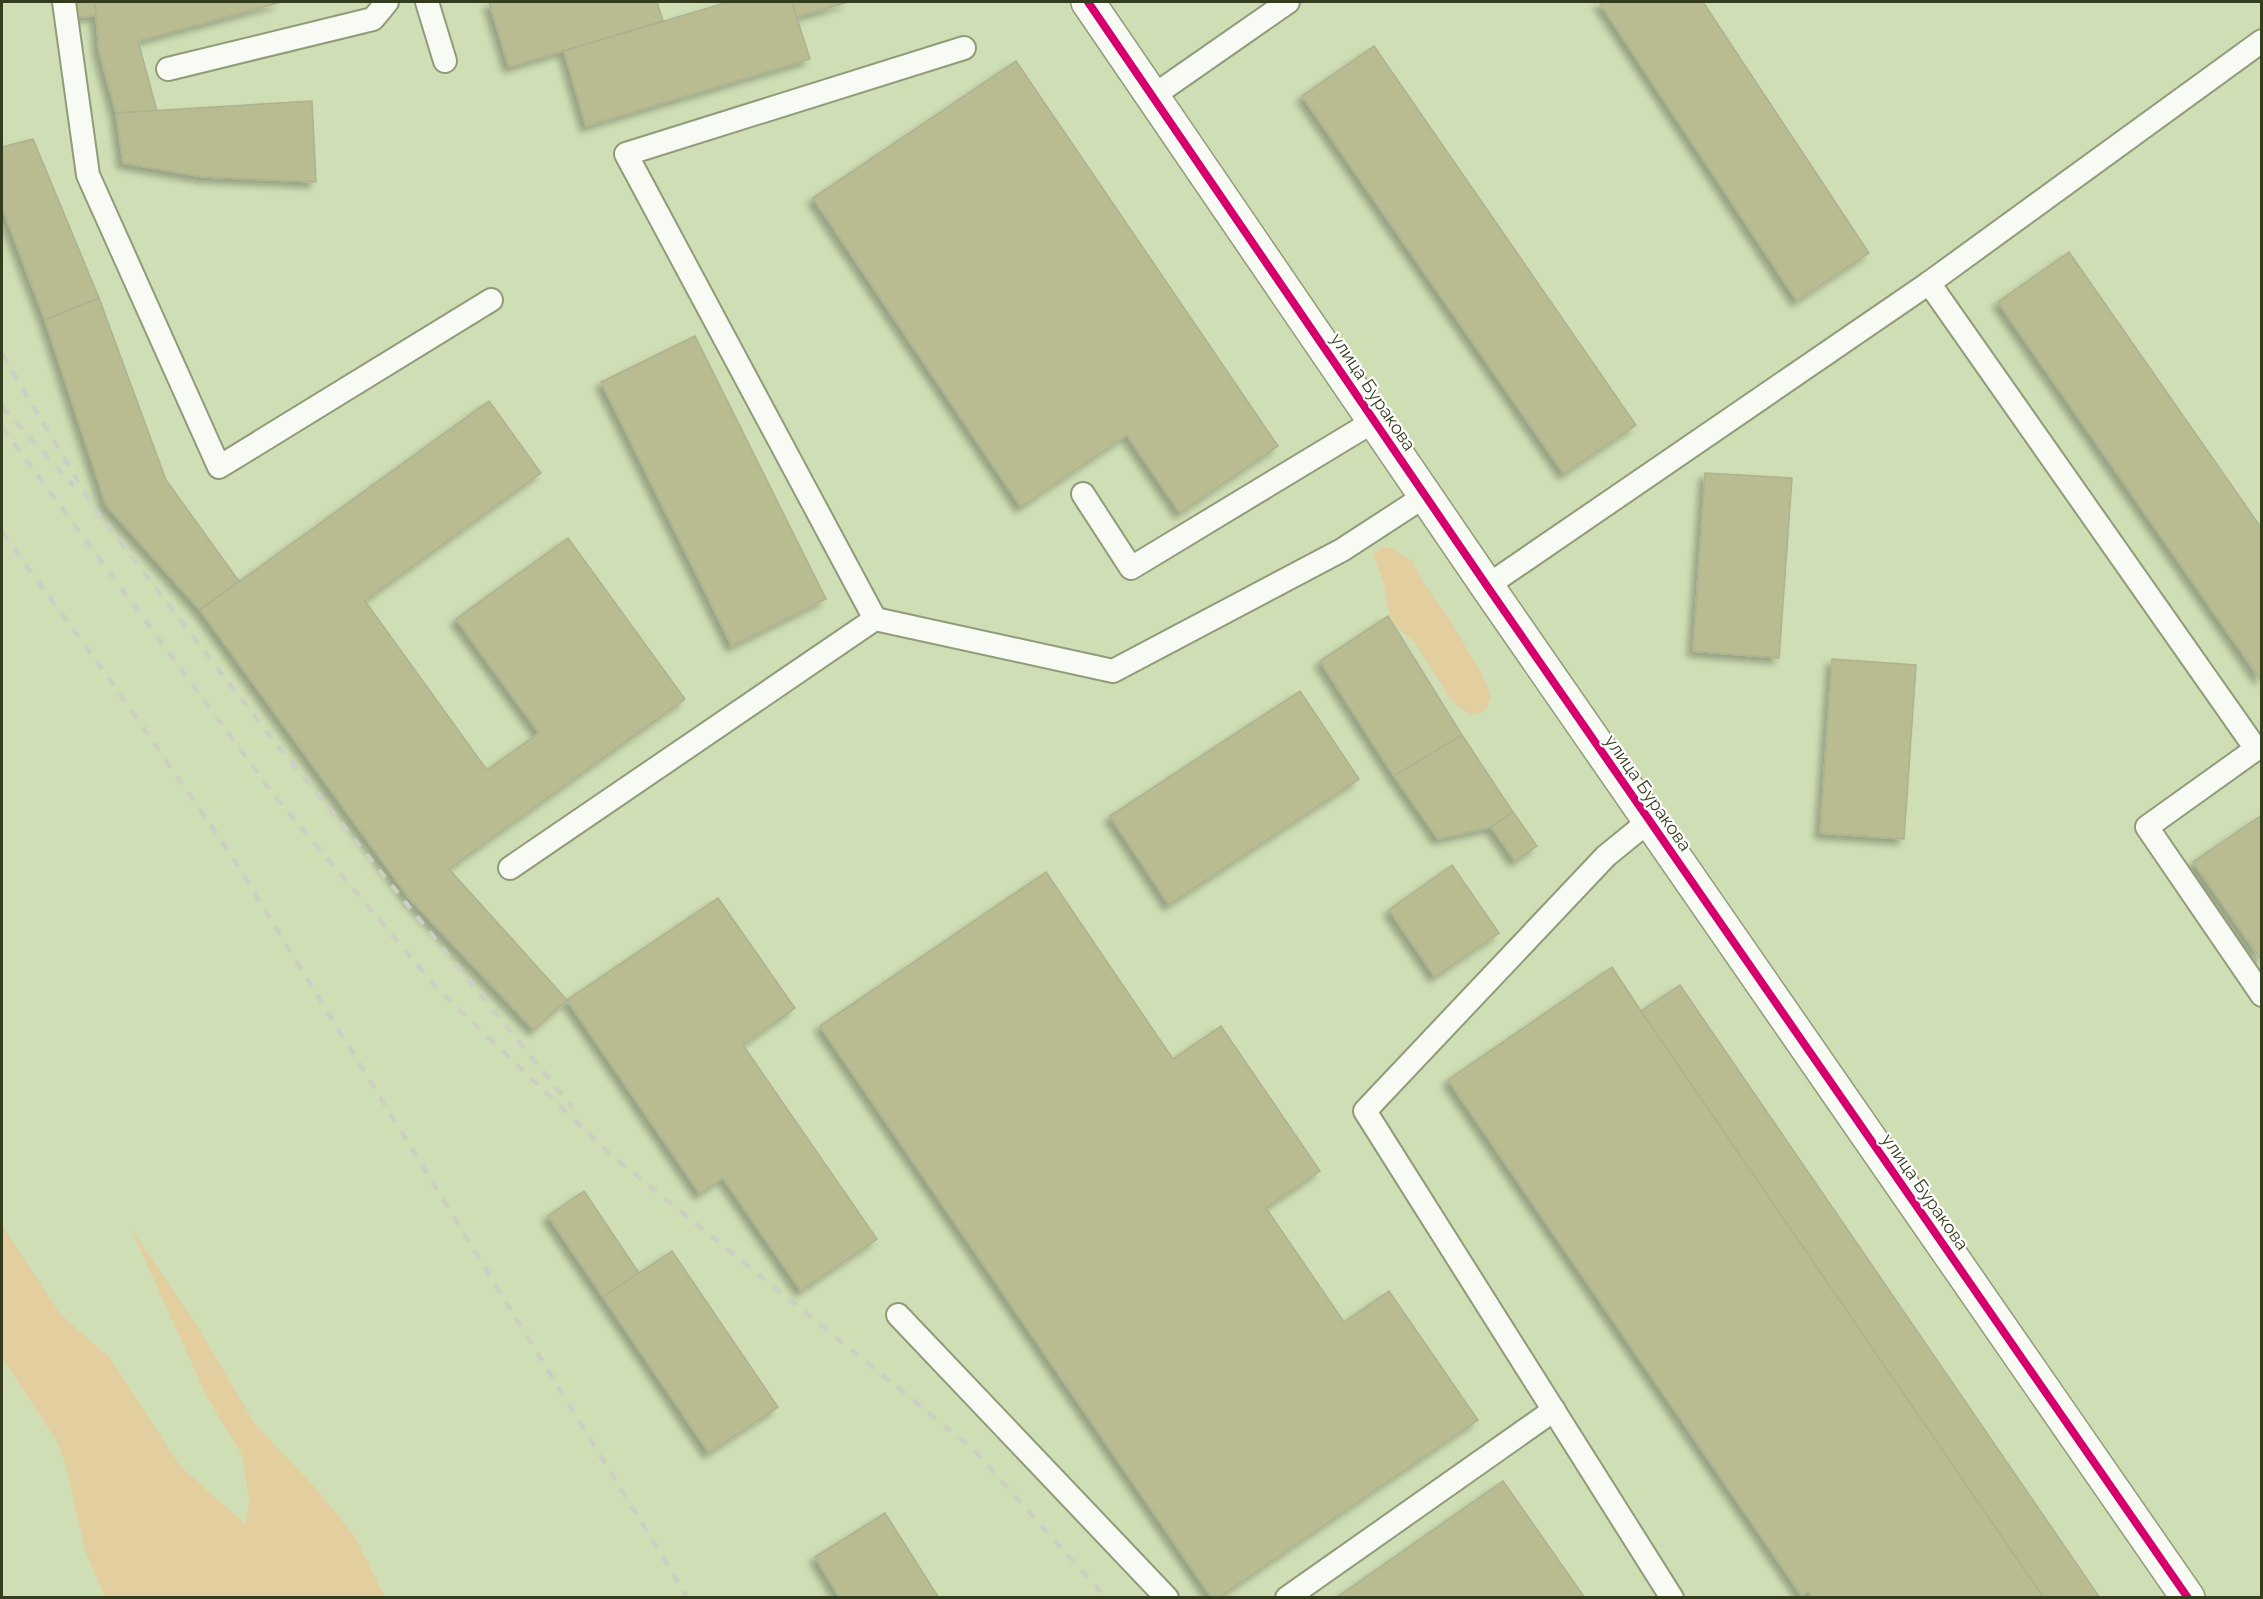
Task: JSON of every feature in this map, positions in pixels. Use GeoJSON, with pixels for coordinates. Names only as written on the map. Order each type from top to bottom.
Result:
{"type":"FeatureCollection","features":[{"type":"Feature","properties":{"kind":"street","name":"улица Буракова"},"geometry":{"type":"LineString","coordinates":[[1089,2],[1486,586],[2188,1598]]}},
{"type":"Feature","properties":{"kind":"lane"},"geometry":{"type":"LineString","coordinates":[[64,2],[88,175],[219,467],[491,300]]}},
{"type":"Feature","properties":{"kind":"lane"},"geometry":{"type":"LineString","coordinates":[[168,69],[373,19],[387,2]]}},
{"type":"Feature","properties":{"kind":"lane"},"geometry":{"type":"LineString","coordinates":[[427,2],[445,61]]}},
{"type":"Feature","properties":{"kind":"lane"},"geometry":{"type":"LineString","coordinates":[[1153,96],[1288,2]]}},
{"type":"Feature","properties":{"kind":"lane"},"geometry":{"type":"LineString","coordinates":[[1486,586],[1929,283],[2262,41]]}},
{"type":"Feature","properties":{"kind":"lane"},"geometry":{"type":"LineString","coordinates":[[875,619],[626,154],[964,48]]}},
{"type":"Feature","properties":{"kind":"lane"},"geometry":{"type":"LineString","coordinates":[[1929,283],[2256,749],[2147,827],[2262,995]]}},
{"type":"Feature","properties":{"kind":"lane"},"geometry":{"type":"LineString","coordinates":[[1083,494],[1131,568],[1374,420]]}},
{"type":"Feature","properties":{"kind":"lane"},"geometry":{"type":"LineString","coordinates":[[510,868],[875,619],[1113,671],[1341,550],[1425,496]]}},
{"type":"Feature","properties":{"kind":"lane"},"geometry":{"type":"LineString","coordinates":[[1649,821],[1606,856],[1365,1111],[1672,1598]]}},
{"type":"Feature","properties":{"kind":"lane"},"geometry":{"type":"LineString","coordinates":[[898,1315],[1167,1598]]}},
{"type":"Feature","properties":{"kind":"lane"},"geometry":{"type":"LineString","coordinates":[[1287,1598],[1554,1410]]}},
{"type":"Feature","properties":{"kind":"shaded area"},"geometry":{"type":"Polygon","coordinates":[[[1381,548],[1392,548],[1412,561],[1422,581],[1448,617],[1483,676],[1491,697],[1487,707],[1480,714],[1470,714],[1453,703],[1415,643],[1393,623],[1384,584],[1373,554],[1381,548]]]}},
{"type":"Feature","properties":{"kind":"shaded area"},"geometry":{"type":"Polygon","coordinates":[[[2,1225],[60,1314],[109,1357],[180,1466],[245,1524],[249,1502],[243,1457],[207,1397],[131,1229],[191,1316],[255,1424],[315,1487],[355,1537],[385,1597],[105,1597],[85,1550],[65,1463],[57,1441],[2,1358],[2,1225]]]}},
{"type":"Feature","properties":{"kind":"building"},"geometry":{"type":"Polygon","coordinates":[[[73,2],[95,2],[96,16],[73,17],[73,2]]]}},
{"type":"Feature","properties":{"kind":"building"},"geometry":{"type":"Polygon","coordinates":[[[95,2],[281,2],[138,41],[157,111],[116,113],[99,51],[95,2]]]}},
{"type":"Feature","properties":{"kind":"building"},"geometry":{"type":"Polygon","coordinates":[[[489,2],[657,2],[663,21],[509,67],[489,2]]]}},
{"type":"Feature","properties":{"kind":"building"},"geometry":{"type":"Polygon","coordinates":[[[728,2],[792,2],[810,59],[586,126],[564,51],[728,2]]]}},
{"type":"Feature","properties":{"kind":"building"},"geometry":{"type":"Polygon","coordinates":[[[792,2],[848,2],[797,17],[792,2]]]}},
{"type":"Feature","properties":{"kind":"building"},"geometry":{"type":"Polygon","coordinates":[[[1599,2],[1703,2],[1869,253],[1797,301],[1599,2]]]}},
{"type":"Feature","properties":{"kind":"building"},"geometry":{"type":"Polygon","coordinates":[[[1374,46],[1636,425],[1564,474],[1302,96],[1374,46]]]}},
{"type":"Feature","properties":{"kind":"building"},"geometry":{"type":"Polygon","coordinates":[[[1016,61],[1278,446],[1180,513],[1127,435],[1021,507],[813,198],[1016,61]]]}},
{"type":"Feature","properties":{"kind":"building"},"geometry":{"type":"Polygon","coordinates":[[[312,101],[316,182],[204,177],[123,163],[116,113],[312,101]]]}},
{"type":"Feature","properties":{"kind":"building"},"geometry":{"type":"Polygon","coordinates":[[[33,139],[99,298],[45,320],[2,207],[2,147],[33,139]]]}},
{"type":"Feature","properties":{"kind":"building"},"geometry":{"type":"Polygon","coordinates":[[[2069,252],[2262,529],[2262,678],[2260,679],[1998,302],[2069,252]]]}},
{"type":"Feature","properties":{"kind":"building"},"geometry":{"type":"Polygon","coordinates":[[[99,298],[166,480],[239,581],[200,610],[106,505],[45,320],[99,298]]]}},
{"type":"Feature","properties":{"kind":"building"},"geometry":{"type":"Polygon","coordinates":[[[695,336],[826,599],[732,646],[601,382],[695,336]]]}},
{"type":"Feature","properties":{"kind":"building"},"geometry":{"type":"Polygon","coordinates":[[[489,401],[541,473],[365,601],[487,770],[539,733],[456,619],[568,538],[685,699],[449,869],[567,1000],[534,1030],[409,898],[200,610],[489,401]]]}},
{"type":"Feature","properties":{"kind":"building"},"geometry":{"type":"Polygon","coordinates":[[[1705,473],[1792,478],[1779,658],[1693,651],[1705,473]]]}},
{"type":"Feature","properties":{"kind":"building"},"geometry":{"type":"Polygon","coordinates":[[[1388,616],[1462,735],[1394,776],[1320,661],[1388,616]]]}},
{"type":"Feature","properties":{"kind":"building"},"geometry":{"type":"Polygon","coordinates":[[[1832,659],[1916,665],[1904,839],[1820,833],[1832,659]]]}},
{"type":"Feature","properties":{"kind":"building"},"geometry":{"type":"Polygon","coordinates":[[[1300,691],[1359,779],[1169,905],[1110,816],[1300,691]]]}},
{"type":"Feature","properties":{"kind":"building"},"geometry":{"type":"Polygon","coordinates":[[[1462,735],[1513,812],[1491,827],[1438,839],[1394,776],[1462,735]]]}},
{"type":"Feature","properties":{"kind":"building"},"geometry":{"type":"Polygon","coordinates":[[[1513,812],[1537,846],[1515,861],[1491,827],[1513,812]]]}},
{"type":"Feature","properties":{"kind":"building"},"geometry":{"type":"Polygon","coordinates":[[[2262,815],[2262,961],[2193,862],[2262,815]]]}},
{"type":"Feature","properties":{"kind":"building"},"geometry":{"type":"Polygon","coordinates":[[[1452,865],[1499,933],[1435,977],[1389,910],[1452,865]]]}},
{"type":"Feature","properties":{"kind":"building"},"geometry":{"type":"Polygon","coordinates":[[[1046,872],[1173,1059],[1221,1026],[1320,1171],[1266,1208],[1344,1322],[1389,1291],[1478,1420],[1218,1598],[1212,1598],[820,1026],[1046,872]]]}},
{"type":"Feature","properties":{"kind":"building"},"geometry":{"type":"Polygon","coordinates":[[[718,898],[795,1008],[743,1045],[877,1239],[801,1291],[723,1178],[700,1194],[567,1000],[718,898]]]}},
{"type":"Feature","properties":{"kind":"building"},"geometry":{"type":"Polygon","coordinates":[[[1612,967],[2044,1598],[1812,1598],[1808,1592],[1802,1596],[1448,1080],[1612,967]]]}},
{"type":"Feature","properties":{"kind":"building"},"geometry":{"type":"Polygon","coordinates":[[[1680,985],[2100,1598],[2044,1598],[1641,1011],[1680,985]]]}},
{"type":"Feature","properties":{"kind":"building"},"geometry":{"type":"Polygon","coordinates":[[[584,1191],[639,1273],[603,1297],[548,1216],[584,1191]]]}},
{"type":"Feature","properties":{"kind":"building"},"geometry":{"type":"Polygon","coordinates":[[[672,1251],[778,1407],[709,1453],[603,1297],[672,1251]]]}},
{"type":"Feature","properties":{"kind":"building"},"geometry":{"type":"Polygon","coordinates":[[[1503,1481],[1585,1598],[1336,1598],[1503,1481]]]}},
{"type":"Feature","properties":{"kind":"building"},"geometry":{"type":"Polygon","coordinates":[[[885,1513],[939,1598],[840,1598],[815,1557],[885,1513]]]}},
{"type":"Feature","properties":{"kind":"railway"},"geometry":{"type":"LineString","coordinates":[[2,354],[94,508],[266,731],[572,1107]]}},
{"type":"Feature","properties":{"kind":"railway"},"geometry":{"type":"LineString","coordinates":[[2,407],[74,486]]}},
{"type":"Feature","properties":{"kind":"railway"},"geometry":{"type":"LineString","coordinates":[[2,427],[277,799],[436,987],[608,1152],[973,1449],[1106,1598]]}},
{"type":"Feature","properties":{"kind":"railway"},"geometry":{"type":"LineString","coordinates":[[2,532],[108,677],[228,850],[688,1598]]}},
{"type":"Feature","properties":{"kind":"cycle path"},"geometry":{"type":"LineString","coordinates":[[1088,2],[1487,586],[2188,1598]]}}]}
